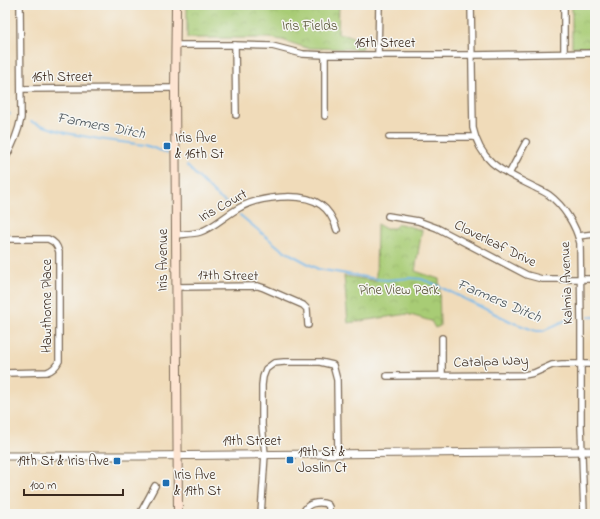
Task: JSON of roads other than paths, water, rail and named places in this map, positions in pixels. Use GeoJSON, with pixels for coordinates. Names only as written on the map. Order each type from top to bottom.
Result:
{"type":"FeatureCollection","features":[{"type":"Feature","properties":{"kind":"main road","name":"Iris Avenue"},"geometry":{"type":"LineString","coordinates":[[176,5],[175,88],[178,514]]}},
{"type":"Feature","properties":{"kind":"street"},"geometry":{"type":"LineString","coordinates":[[5,159],[19,130],[21,118],[20,5]]}},
{"type":"Feature","properties":{"kind":"street"},"geometry":{"type":"LineString","coordinates":[[378,5],[378,55]]}},
{"type":"Feature","properties":{"kind":"street","name":"Kalmia Avenue"},"geometry":{"type":"LineString","coordinates":[[471,5],[472,128],[480,149],[494,166],[549,195],[558,203],[566,212],[580,243],[584,514]]}},
{"type":"Feature","properties":{"kind":"street"},"geometry":{"type":"LineString","coordinates":[[564,5],[564,53]]}},
{"type":"Feature","properties":{"kind":"street","name":"16th Street"},"geometry":{"type":"LineString","coordinates":[[176,45],[272,46],[303,54],[325,55],[595,53]]}},
{"type":"Feature","properties":{"kind":"street"},"geometry":{"type":"LineString","coordinates":[[235,45],[236,115]]}},
{"type":"Feature","properties":{"kind":"street"},"geometry":{"type":"LineString","coordinates":[[325,55],[325,116]]}},
{"type":"Feature","properties":{"kind":"street","name":"16th Street"},"geometry":{"type":"LineString","coordinates":[[21,89],[175,88]]}},
{"type":"Feature","properties":{"kind":"street"},"geometry":{"type":"LineString","coordinates":[[389,137],[475,137]]}},
{"type":"Feature","properties":{"kind":"street"},"geometry":{"type":"LineString","coordinates":[[510,174],[526,142]]}},
{"type":"Feature","properties":{"kind":"street","name":"Iris Court"},"geometry":{"type":"LineString","coordinates":[[176,235],[199,232],[209,228],[224,216],[240,207],[257,200],[277,197],[299,197],[315,201],[331,215],[337,230]]}},
{"type":"Feature","properties":{"kind":"street","name":"Cloverleaf Drive"},"geometry":{"type":"LineString","coordinates":[[388,216],[418,221],[437,228],[527,275],[542,279],[595,279]]}},
{"type":"Feature","properties":{"kind":"street"},"geometry":{"type":"LineString","coordinates":[[578,236],[595,234]]}},
{"type":"Feature","properties":{"kind":"street","name":"Hawthorne Place"},"geometry":{"type":"LineString","coordinates":[[5,239],[48,239],[56,245],[59,252],[59,361],[53,370],[47,372],[5,373]]}},
{"type":"Feature","properties":{"kind":"street","name":"17th Street"},"geometry":{"type":"LineString","coordinates":[[176,287],[258,286],[303,305],[306,309],[308,325]]}},
{"type":"Feature","properties":{"kind":"street"},"geometry":{"type":"LineString","coordinates":[[442,338],[442,375]]}},
{"type":"Feature","properties":{"kind":"street"},"geometry":{"type":"LineString","coordinates":[[261,514],[265,454],[262,424],[262,385],[266,369],[274,363],[284,362],[320,362],[333,365],[338,380],[338,454]]}},
{"type":"Feature","properties":{"kind":"street","name":"Catalpa Way"},"geometry":{"type":"LineString","coordinates":[[387,376],[524,375],[534,373],[552,365],[595,364]]}},
{"type":"Feature","properties":{"kind":"street","name":"19th Street"},"geometry":{"type":"LineString","coordinates":[[5,456],[595,451]]}},
{"type":"Feature","properties":{"kind":"street"},"geometry":{"type":"LineString","coordinates":[[140,514],[155,486]]}},
{"type":"Feature","properties":{"kind":"street"},"geometry":{"type":"LineString","coordinates":[[303,514],[305,509],[311,504],[324,503],[329,506],[329,514]]}},
{"type":"Feature","properties":{"kind":"waterway","name":"Farmers Ditch"},"geometry":{"type":"LineString","coordinates":[[5,112],[10,114]]}},
{"type":"Feature","properties":{"kind":"waterway","name":"Farmers Ditch"},"geometry":{"type":"LineString","coordinates":[[31,122],[66,133],[145,145],[167,153]]}},
{"type":"Feature","properties":{"kind":"waterway","name":"Farmers Ditch"},"geometry":{"type":"LineString","coordinates":[[187,166],[217,196],[229,205]]}},
{"type":"Feature","properties":{"kind":"waterway","name":"Farmers Ditch"},"geometry":{"type":"LineString","coordinates":[[240,215],[281,249],[318,269],[376,279],[421,279],[514,323],[536,331],[543,331],[574,317]]}},
{"type":"Feature","properties":{"kind":"waterway","name":"Farmers Ditch"},"geometry":{"type":"LineString","coordinates":[[589,317],[595,317]]}},
{"type":"Feature","properties":{"kind":"place","name":"Iris Ave & 16th St"},"geometry":{"type":"Point","coordinates":[167,146]}},
{"type":"Feature","properties":{"kind":"place","name":"19th St & Joslin Ct"},"geometry":{"type":"Point","coordinates":[290,460]}},
{"type":"Feature","properties":{"kind":"place","name":"19th St & Iris Ave"},"geometry":{"type":"Point","coordinates":[117,461]}},
{"type":"Feature","properties":{"kind":"place","name":"Iris Ave & 19th St"},"geometry":{"type":"Point","coordinates":[166,483]}},
{"type":"Feature","properties":{"kind":"park label","name":"Iris Fields"},"geometry":{"type":"Point","coordinates":[310,26]}},
{"type":"Feature","properties":{"kind":"park label","name":"Pine View Park"},"geometry":{"type":"Point","coordinates":[399,290]}}]}
